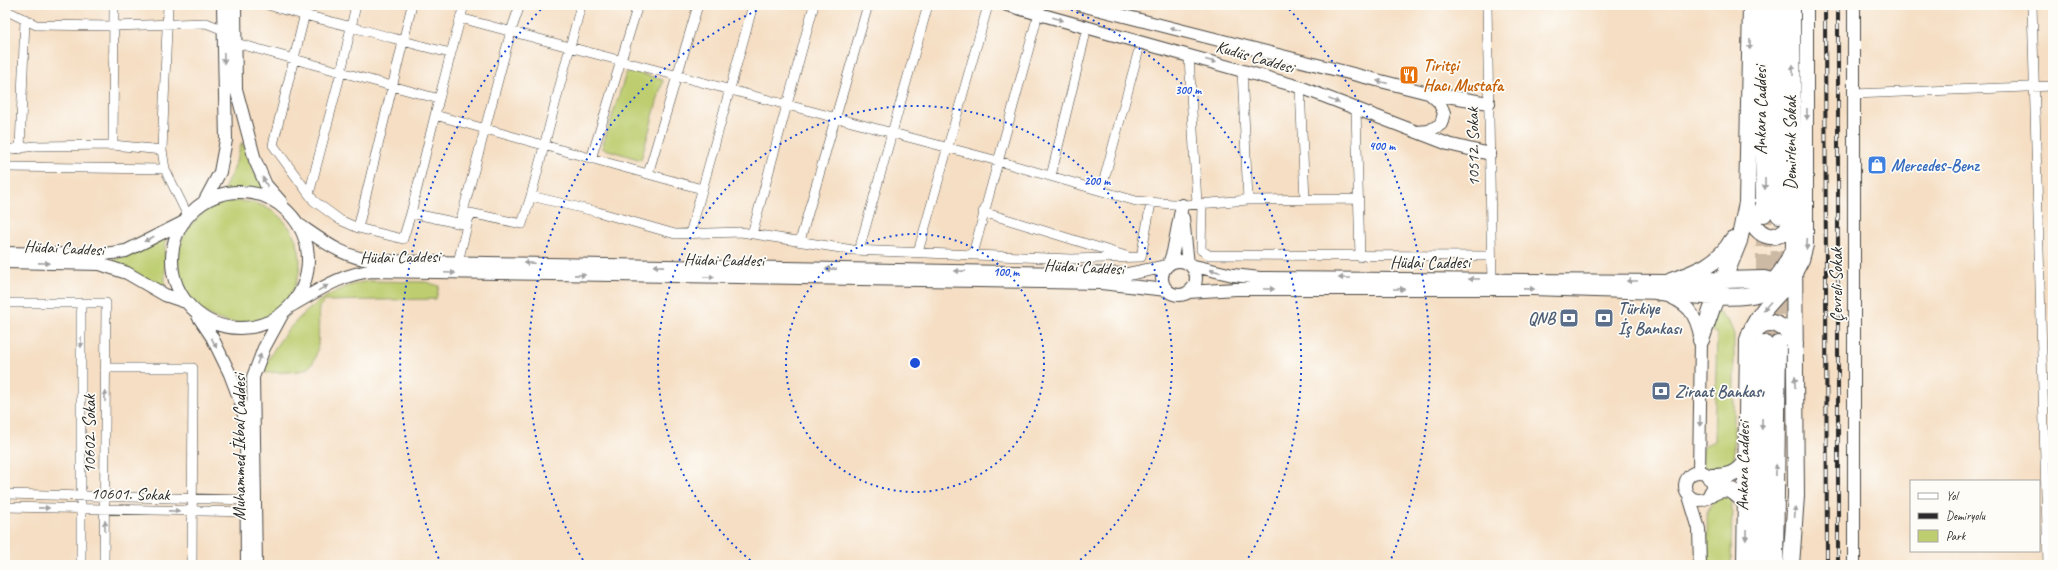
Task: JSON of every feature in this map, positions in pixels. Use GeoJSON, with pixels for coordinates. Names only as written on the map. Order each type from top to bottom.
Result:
{"type":"FeatureCollection","features":[{"type":"Feature","properties":{"kind":"highway"},"geometry":{"type":"LineString","coordinates":[[1701,340],[1740,237],[1747,203],[1751,5]]}},
{"type":"Feature","properties":{"kind":"highway","name":"Ankara Caddesi"},"geometry":{"type":"LineString","coordinates":[[1764,5],[1779,216]]}},
{"type":"Feature","properties":{"kind":"highway","name":"Ankara Caddesi"},"geometry":{"type":"LineString","coordinates":[[1779,5],[1779,216]]}},
{"type":"Feature","properties":{"kind":"highway"},"geometry":{"type":"LineString","coordinates":[[1745,565],[1748,340],[1752,326],[1784,282],[1793,249],[1779,216],[1792,5]]}},
{"type":"Feature","properties":{"kind":"highway"},"geometry":{"type":"LineString","coordinates":[[1672,280],[1706,267],[1717,260],[1726,250],[1737,228],[1748,171]]}},
{"type":"Feature","properties":{"kind":"highway"},"geometry":{"type":"LineString","coordinates":[[1747,203],[1754,226],[1758,231],[1769,236],[1780,235],[1790,226],[1779,216]]}},
{"type":"Feature","properties":{"kind":"highway"},"geometry":{"type":"LineString","coordinates":[[1672,280],[1720,288]]}},
{"type":"Feature","properties":{"kind":"highway"},"geometry":{"type":"LineString","coordinates":[[1660,293],[1784,282]]}},
{"type":"Feature","properties":{"kind":"highway"},"geometry":{"type":"LineString","coordinates":[[1784,282],[1795,305],[1796,496],[1791,565]]}},
{"type":"Feature","properties":{"kind":"highway"},"geometry":{"type":"LineString","coordinates":[[1748,349],[1751,336],[1757,329],[1763,325],[1771,323],[1786,329],[1795,344]]}},
{"type":"Feature","properties":{"kind":"highway","name":"Ankara Caddesi"},"geometry":{"type":"LineString","coordinates":[[1760,565],[1771,344],[1775,565]]}},
{"type":"Feature","properties":{"kind":"highway"},"geometry":{"type":"LineString","coordinates":[[1707,485],[1723,477],[1736,474],[1747,460]]}},
{"type":"Feature","properties":{"kind":"highway"},"geometry":{"type":"LineString","coordinates":[[1707,485],[1730,490],[1738,495],[1746,504]]}},
{"type":"Feature","properties":{"kind":"highway"},"geometry":{"type":"LineString","coordinates":[[1792,540],[1795,565]]}},
{"type":"Feature","properties":{"kind":"street"},"geometry":{"type":"LineString","coordinates":[[5,7],[10,5]]}},
{"type":"Feature","properties":{"kind":"street"},"geometry":{"type":"LineString","coordinates":[[113,146],[114,5]]}},
{"type":"Feature","properties":{"kind":"street"},"geometry":{"type":"LineString","coordinates":[[168,5],[162,150],[165,169],[186,219]]}},
{"type":"Feature","properties":{"kind":"street"},"geometry":{"type":"LineString","coordinates":[[223,5],[226,140],[220,172],[204,202],[186,219],[174,244],[172,264],[176,284],[190,306],[212,322],[233,328],[255,326],[271,320],[287,309],[300,292],[308,267],[305,240],[298,224],[266,185],[255,160],[236,90],[235,5]]}},
{"type":"Feature","properties":{"kind":"street"},"geometry":{"type":"LineString","coordinates":[[268,5],[304,16],[351,26],[403,42],[451,54]]}},
{"type":"Feature","properties":{"kind":"street"},"geometry":{"type":"LineString","coordinates":[[306,5],[273,145],[314,201],[340,220],[358,228],[403,239],[464,5]]}},
{"type":"Feature","properties":{"kind":"street"},"geometry":{"type":"LineString","coordinates":[[309,194],[341,72],[356,5]]}},
{"type":"Feature","properties":{"kind":"street"},"geometry":{"type":"LineString","coordinates":[[358,228],[412,5]]}},
{"type":"Feature","properties":{"kind":"street"},"geometry":{"type":"LineString","coordinates":[[458,262],[464,224],[485,129],[511,32],[520,5]]}},
{"type":"Feature","properties":{"kind":"street"},"geometry":{"type":"LineString","coordinates":[[464,224],[470,213],[522,224],[531,196],[580,5]]}},
{"type":"Feature","properties":{"kind":"street"},"geometry":{"type":"LineString","coordinates":[[591,159],[638,5]]}},
{"type":"Feature","properties":{"kind":"street"},"geometry":{"type":"LineString","coordinates":[[648,174],[698,5]]}},
{"type":"Feature","properties":{"kind":"street"},"geometry":{"type":"LineString","coordinates":[[690,234],[753,5]]}},
{"type":"Feature","properties":{"kind":"street"},"geometry":{"type":"LineString","coordinates":[[752,234],[814,5]]}},
{"type":"Feature","properties":{"kind":"street"},"geometry":{"type":"LineString","coordinates":[[800,241],[868,5]]}},
{"type":"Feature","properties":{"kind":"street"},"geometry":{"type":"LineString","coordinates":[[859,250],[928,5]]}},
{"type":"Feature","properties":{"kind":"street","name":"Kudüs Caddesi"},"geometry":{"type":"LineString","coordinates":[[1007,5],[1300,87],[1356,110],[1448,144],[1490,154]]}},
{"type":"Feature","properties":{"kind":"street","name":"Kudüs Caddesi"},"geometry":{"type":"LineString","coordinates":[[1081,5],[1429,94],[1489,103]]}},
{"type":"Feature","properties":{"kind":"street","name":"10512. Sokak"},"geometry":{"type":"LineString","coordinates":[[1487,5],[1492,284]]}},
{"type":"Feature","properties":{"kind":"street","name":"Demirlenk Sokak"},"geometry":{"type":"LineString","coordinates":[[1784,282],[1804,260],[1807,245],[1808,5]]}},
{"type":"Feature","properties":{"kind":"street","name":"Çevreli Sokak"},"geometry":{"type":"LineString","coordinates":[[1854,5],[1854,565]]}},
{"type":"Feature","properties":{"kind":"street"},"geometry":{"type":"LineString","coordinates":[[2032,5],[2049,486],[2048,565]]}},
{"type":"Feature","properties":{"kind":"street"},"geometry":{"type":"LineString","coordinates":[[918,252],[987,9]]}},
{"type":"Feature","properties":{"kind":"street"},"geometry":{"type":"LineString","coordinates":[[5,10],[36,25],[114,26],[206,23],[224,30]]}},
{"type":"Feature","properties":{"kind":"street"},"geometry":{"type":"LineString","coordinates":[[460,18],[998,161],[1136,201],[1182,205],[1248,200],[1359,199]]}},
{"type":"Feature","properties":{"kind":"street"},"geometry":{"type":"LineString","coordinates":[[20,149],[25,20]]}},
{"type":"Feature","properties":{"kind":"street"},"geometry":{"type":"LineString","coordinates":[[973,254],[983,212],[1036,22]]}},
{"type":"Feature","properties":{"kind":"street"},"geometry":{"type":"LineString","coordinates":[[1051,176],[1085,36]]}},
{"type":"Feature","properties":{"kind":"street"},"geometry":{"type":"LineString","coordinates":[[236,43],[439,100]]}},
{"type":"Feature","properties":{"kind":"street"},"geometry":{"type":"LineString","coordinates":[[1101,191],[1138,53]]}},
{"type":"Feature","properties":{"kind":"street"},"geometry":{"type":"LineString","coordinates":[[1189,56],[1201,250],[1209,255],[1360,257],[1491,256]]}},
{"type":"Feature","properties":{"kind":"street"},"geometry":{"type":"LineString","coordinates":[[1242,70],[1248,200]]}},
{"type":"Feature","properties":{"kind":"street"},"geometry":{"type":"LineString","coordinates":[[1854,94],[2053,86]]}},
{"type":"Feature","properties":{"kind":"street"},"geometry":{"type":"LineString","coordinates":[[1300,87],[1305,200]]}},
{"type":"Feature","properties":{"kind":"street"},"geometry":{"type":"LineString","coordinates":[[1415,132],[1429,131],[1441,124],[1444,113],[1439,102],[1429,94]]}},
{"type":"Feature","properties":{"kind":"street"},"geometry":{"type":"LineString","coordinates":[[1356,110],[1360,257]]}},
{"type":"Feature","properties":{"kind":"street"},"geometry":{"type":"LineString","coordinates":[[435,115],[702,189]]}},
{"type":"Feature","properties":{"kind":"street"},"geometry":{"type":"LineString","coordinates":[[5,150],[35,146],[113,146],[162,150]]}},
{"type":"Feature","properties":{"kind":"street"},"geometry":{"type":"LineString","coordinates":[[5,167],[165,169]]}},
{"type":"Feature","properties":{"kind":"street"},"geometry":{"type":"LineString","coordinates":[[204,202],[226,193],[248,192],[271,199],[289,212]]}},
{"type":"Feature","properties":{"kind":"street"},"geometry":{"type":"LineString","coordinates":[[531,196],[598,212],[675,234],[720,232],[752,234],[859,250],[1071,259],[1141,257],[1151,203]]}},
{"type":"Feature","properties":{"kind":"street"},"geometry":{"type":"LineString","coordinates":[[1182,205],[1189,264],[1195,272],[1196,278],[1195,283],[1188,292],[1178,295],[1167,290],[1162,282],[1162,276],[1173,252],[1182,205]]}},
{"type":"Feature","properties":{"kind":"street"},"geometry":{"type":"LineString","coordinates":[[983,212],[1135,258]]}},
{"type":"Feature","properties":{"kind":"street"},"geometry":{"type":"LineString","coordinates":[[411,213],[464,224]]}},
{"type":"Feature","properties":{"kind":"street","name":"Hüdai Caddesi"},"geometry":{"type":"LineString","coordinates":[[5,253],[98,255],[126,251],[186,219]]}},
{"type":"Feature","properties":{"kind":"street","name":"Hüdai Caddesi"},"geometry":{"type":"LineString","coordinates":[[298,224],[340,252],[353,257],[376,261],[1128,274],[1168,265]]}},
{"type":"Feature","properties":{"kind":"street"},"geometry":{"type":"LineString","coordinates":[[1168,265],[1180,261],[1189,264]]}},
{"type":"Feature","properties":{"kind":"street","name":"Hüdai Caddesi"},"geometry":{"type":"LineString","coordinates":[[5,262],[100,264],[127,274],[190,306]]}},
{"type":"Feature","properties":{"kind":"street","name":"Hüdai Caddesi"},"geometry":{"type":"LineString","coordinates":[[1189,264],[1233,275],[1260,278],[1492,284],[1660,293]]}},
{"type":"Feature","properties":{"kind":"street","name":"Hüdai Caddesi"},"geometry":{"type":"LineString","coordinates":[[287,309],[336,280],[362,272],[373,271],[1094,283],[1167,290]]}},
{"type":"Feature","properties":{"kind":"street","name":"Hüdai Caddesi"},"geometry":{"type":"LineString","coordinates":[[1188,292],[1236,289],[1672,280]]}},
{"type":"Feature","properties":{"kind":"street"},"geometry":{"type":"LineString","coordinates":[[1660,293],[1680,301],[1690,309],[1697,322],[1701,340],[1707,485],[1699,529],[1700,565]]}},
{"type":"Feature","properties":{"kind":"street"},"geometry":{"type":"LineString","coordinates":[[5,303],[81,303]]}},
{"type":"Feature","properties":{"kind":"street","name":"10602. Sokak"},"geometry":{"type":"LineString","coordinates":[[81,565],[81,303],[106,303],[104,565]]}},
{"type":"Feature","properties":{"kind":"street","name":"Muhammed İkbal Caddesi"},"geometry":{"type":"LineString","coordinates":[[190,306],[209,333],[235,384],[243,408],[256,565]]}},
{"type":"Feature","properties":{"kind":"street","name":"Muhammed İkbal Caddesi"},"geometry":{"type":"LineString","coordinates":[[250,500],[254,371],[264,348],[287,309]]}},
{"type":"Feature","properties":{"kind":"street"},"geometry":{"type":"LineString","coordinates":[[105,368],[193,368],[192,565]]}},
{"type":"Feature","properties":{"kind":"street"},"geometry":{"type":"LineString","coordinates":[[1699,529],[1689,496],[1685,488],[1686,480],[1692,474],[1707,485]]}},
{"type":"Feature","properties":{"kind":"street"},"geometry":{"type":"LineString","coordinates":[[1689,496],[1699,500],[1707,485]]}},
{"type":"Feature","properties":{"kind":"street","name":"10601. Sokak"},"geometry":{"type":"LineString","coordinates":[[5,494],[250,500]]}},
{"type":"Feature","properties":{"kind":"street","name":"10601. Sokak"},"geometry":{"type":"LineString","coordinates":[[5,507],[251,512]]}},
{"type":"Feature","properties":{"kind":"street","name":"Muhammed İkbal Caddesi"},"geometry":{"type":"LineString","coordinates":[[247,565],[251,512]]}},
{"type":"Feature","properties":{"kind":"green space"},"geometry":{"type":"Polygon","coordinates":[[[632,71],[663,80],[641,160],[602,148],[626,73],[632,71]]]}},
{"type":"Feature","properties":{"kind":"green space"},"geometry":{"type":"Polygon","coordinates":[[[242,142],[253,170],[269,195],[247,190],[223,191],[234,168],[242,142]]]}},
{"type":"Feature","properties":{"kind":"green space"},"geometry":{"type":"Polygon","coordinates":[[[239,201],[251,202],[262,206],[273,211],[282,219],[290,228],[295,239],[299,250],[299,274],[295,285],[290,296],[282,305],[273,313],[262,318],[251,322],[239,323],[227,322],[216,318],[205,313],[196,305],[188,296],[183,285],[179,274],[178,262],[179,250],[183,239],[188,228],[196,219],[205,211],[216,206],[227,202],[239,201]]]}},
{"type":"Feature","properties":{"kind":"green space"},"geometry":{"type":"Polygon","coordinates":[[[165,238],[165,289],[107,261],[138,253],[165,238]]]}},
{"type":"Feature","properties":{"kind":"green space"},"geometry":{"type":"Polygon","coordinates":[[[371,281],[426,282],[439,286],[436,299],[325,301],[319,307],[317,352],[310,367],[298,371],[263,373],[279,341],[291,326],[305,313],[320,301],[337,291],[354,284],[371,281]]]}},
{"type":"Feature","properties":{"kind":"green space"},"geometry":{"type":"Polygon","coordinates":[[[1715,310],[1728,320],[1734,334],[1734,468],[1718,471],[1701,466],[1703,446],[1714,441],[1717,334],[1708,329],[1715,310]]]}},
{"type":"Feature","properties":{"kind":"green space"},"geometry":{"type":"Polygon","coordinates":[[[1725,496],[1732,499],[1731,565],[1708,565],[1707,512],[1714,500],[1725,496]]]}},
{"type":"Feature","properties":{"kind":"tunnel"},"geometry":{"type":"LineString","coordinates":[[1764,214],[1764,343]]}},
{"type":"Feature","properties":{"kind":"tunnel"},"geometry":{"type":"LineString","coordinates":[[1778,339],[1779,215]]}},
{"type":"Feature","properties":{"kind":"railway"},"geometry":{"type":"LineString","coordinates":[[1825,5],[1827,565]]}},
{"type":"Feature","properties":{"kind":"railway"},"geometry":{"type":"LineString","coordinates":[[1838,5],[1838,565]]}},
{"type":"Feature","properties":{"kind":"place","name":"Tiritçi Hacı Mustafa"},"geometry":{"type":"Point","coordinates":[1409,75]}},
{"type":"Feature","properties":{"kind":"place","name":"Mercedes-Benz"},"geometry":{"type":"Point","coordinates":[1877,165]}},
{"type":"Feature","properties":{"kind":"place","name":"QNB"},"geometry":{"type":"Point","coordinates":[1569,318]}},
{"type":"Feature","properties":{"kind":"place","name":"Türkiye İş Bankası"},"geometry":{"type":"Point","coordinates":[1604,318]}},
{"type":"Feature","properties":{"kind":"place","name":"Ziraat Bankası"},"geometry":{"type":"Point","coordinates":[1661,391]}}]}
